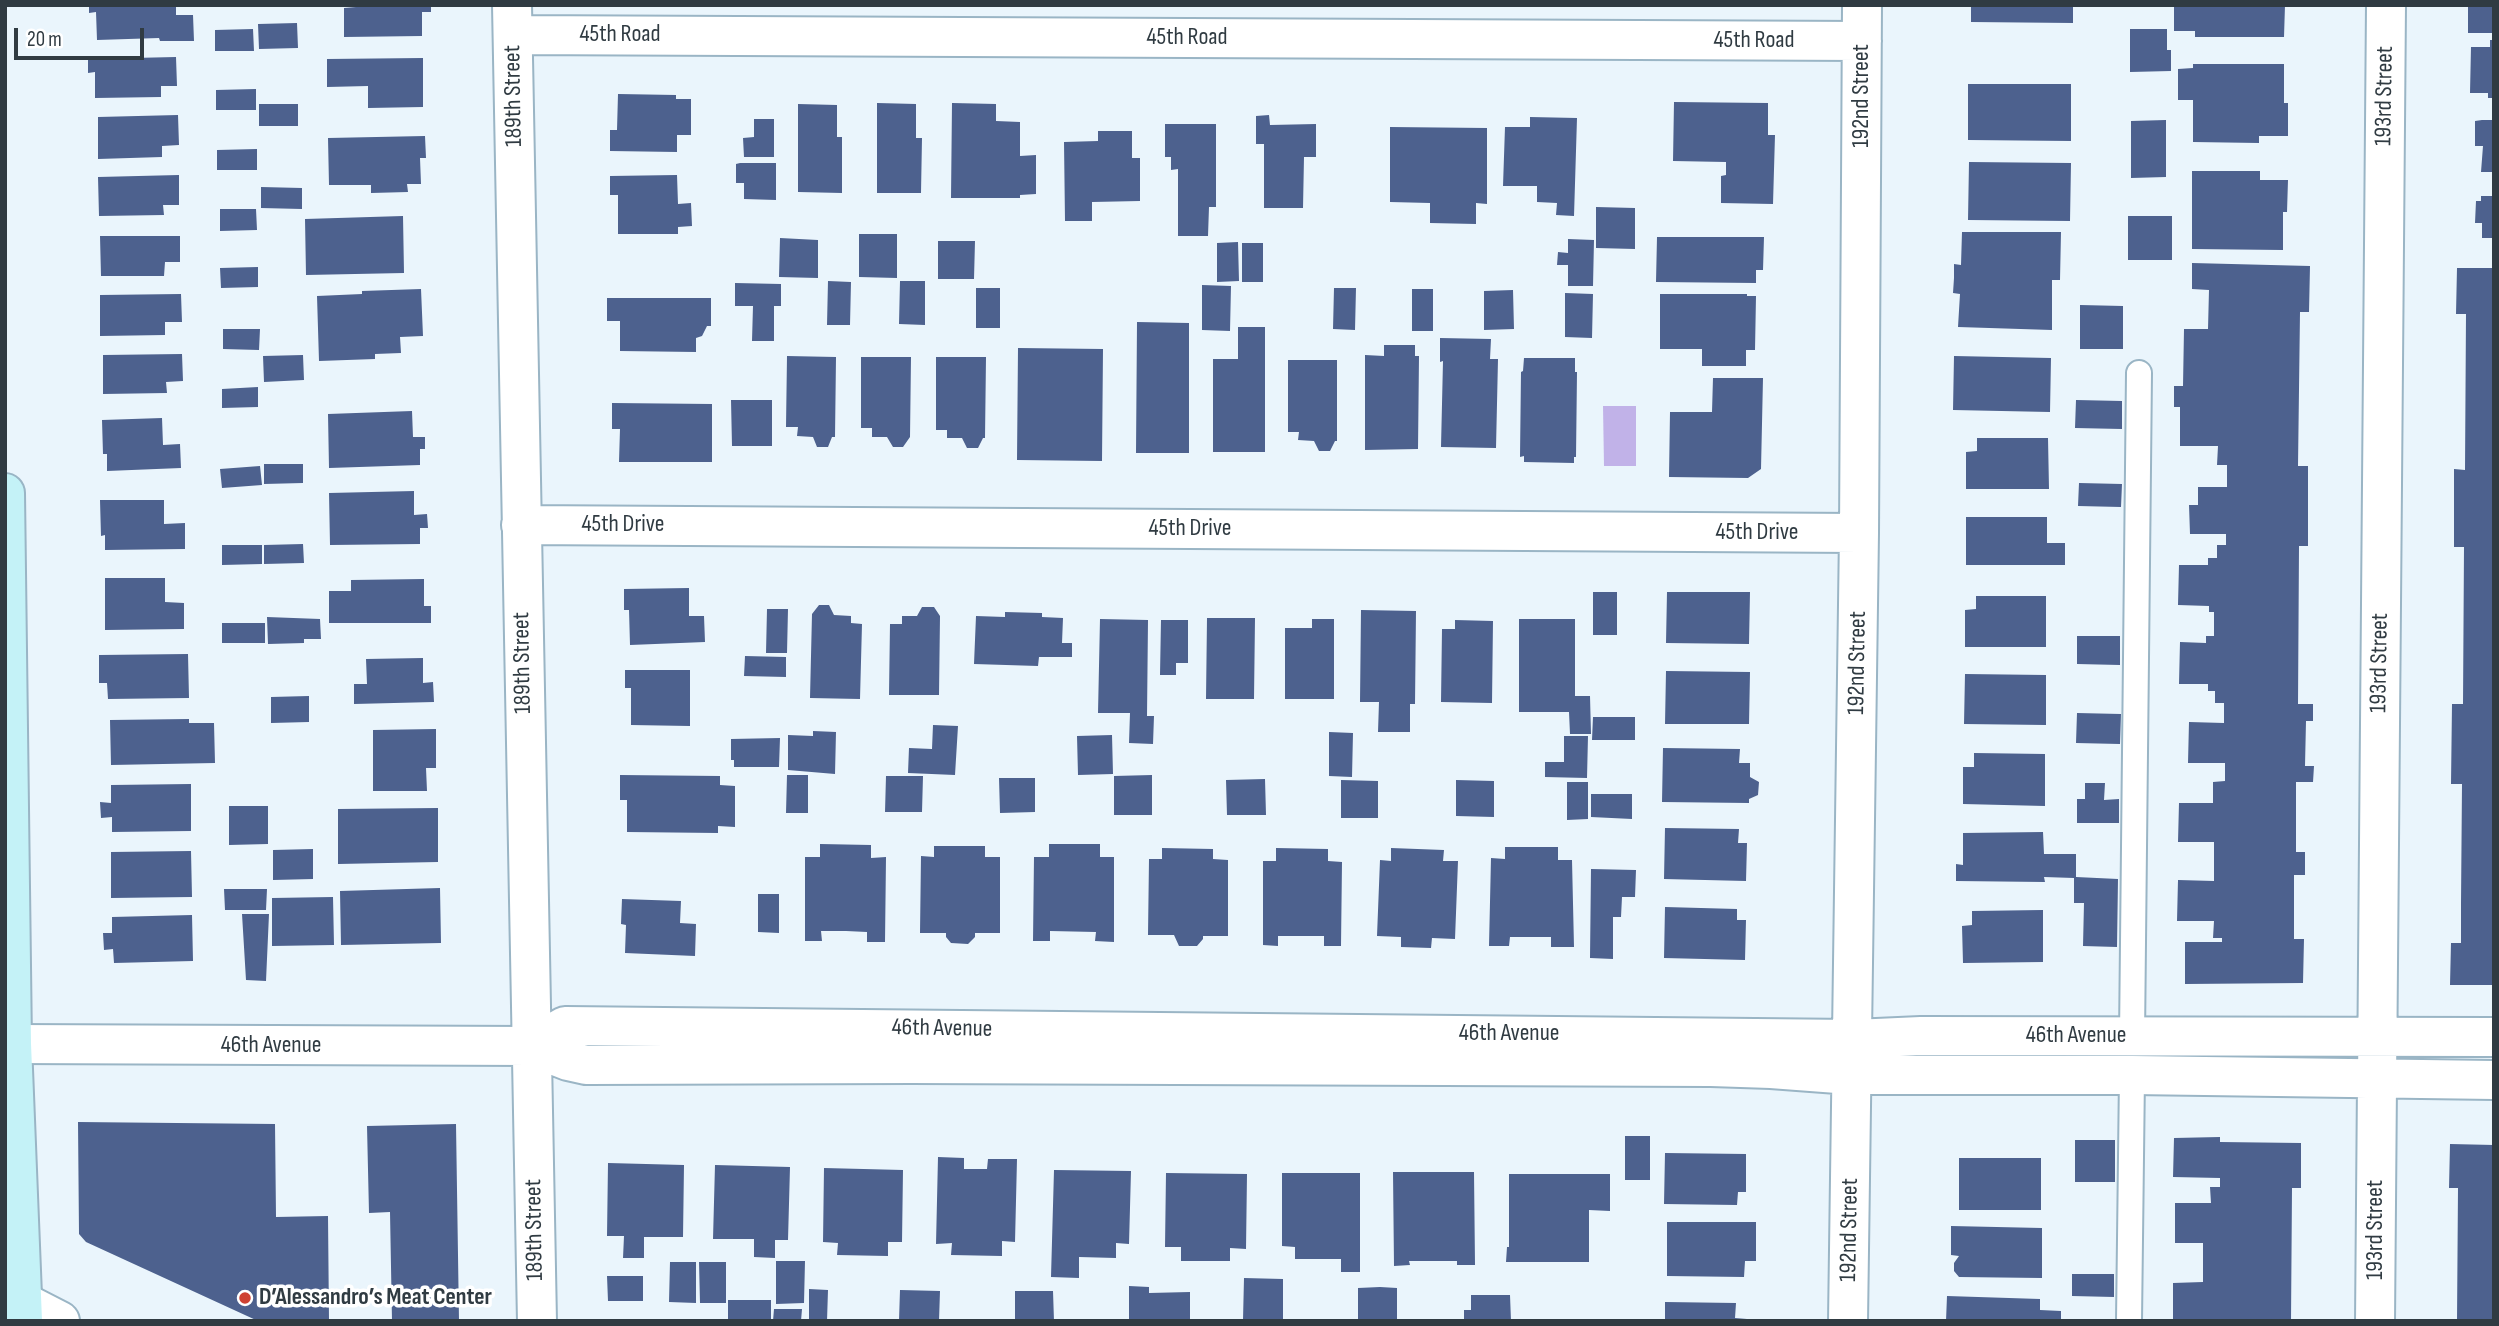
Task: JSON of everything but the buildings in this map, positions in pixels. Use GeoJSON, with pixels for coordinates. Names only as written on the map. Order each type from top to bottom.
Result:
{"type":"FeatureCollection","features":[{"type":"Feature","properties":{"kind":"main road"},"geometry":{"type":"LineString","coordinates":[[5,493],[12,1044],[22,1311]]}},
{"type":"Feature","properties":{"kind":"street","name":"193rd Street"},"geometry":{"type":"LineString","coordinates":[[2375,1321],[2386,5]]}},
{"type":"Feature","properties":{"kind":"street","name":"45th Road"},"geometry":{"type":"LineString","coordinates":[[512,20],[1862,23]]}},
{"type":"Feature","properties":{"kind":"street","name":"189th Street"},"geometry":{"type":"LineString","coordinates":[[512,20],[537,1321]]}},
{"type":"Feature","properties":{"kind":"street","name":"192nd Street"},"geometry":{"type":"LineString","coordinates":[[1848,1321],[1859,533],[1862,23]]}},
{"type":"Feature","properties":{"kind":"street","name":"45th Drive"},"geometry":{"type":"LineString","coordinates":[[521,525],[1859,533]]}},
{"type":"Feature","properties":{"kind":"street","name":"46th Avenue"},"geometry":{"type":"LineString","coordinates":[[12,1044],[530,1046],[565,1026],[911,1046],[1368,1049],[1852,1057],[2132,1075],[2494,1080]]}},
{"type":"Feature","properties":{"kind":"street","name":"46th Avenue"},"geometry":{"type":"LineString","coordinates":[[1852,1057],[1921,1036],[2494,1037]]}},
{"type":"Feature","properties":{"kind":"street"},"geometry":{"type":"LineString","coordinates":[[22,1311],[60,1321]]}},
{"type":"Feature","properties":{"kind":"lane"},"geometry":{"type":"LineString","coordinates":[[2132,1036],[2139,373]]}},
{"type":"Feature","properties":{"kind":"lane"},"geometry":{"type":"LineString","coordinates":[[2129,1321],[2132,1075]]}},
{"type":"Feature","properties":{"kind":"shaded area"},"geometry":{"type":"Polygon","coordinates":[[[1603,406],[1636,406],[1636,466],[1604,466],[1603,406]]]}},
{"type":"Feature","properties":{"kind":"place","name":"D’Alessandro’s Meat Center"},"geometry":{"type":"Point","coordinates":[245,1298]}}]}
